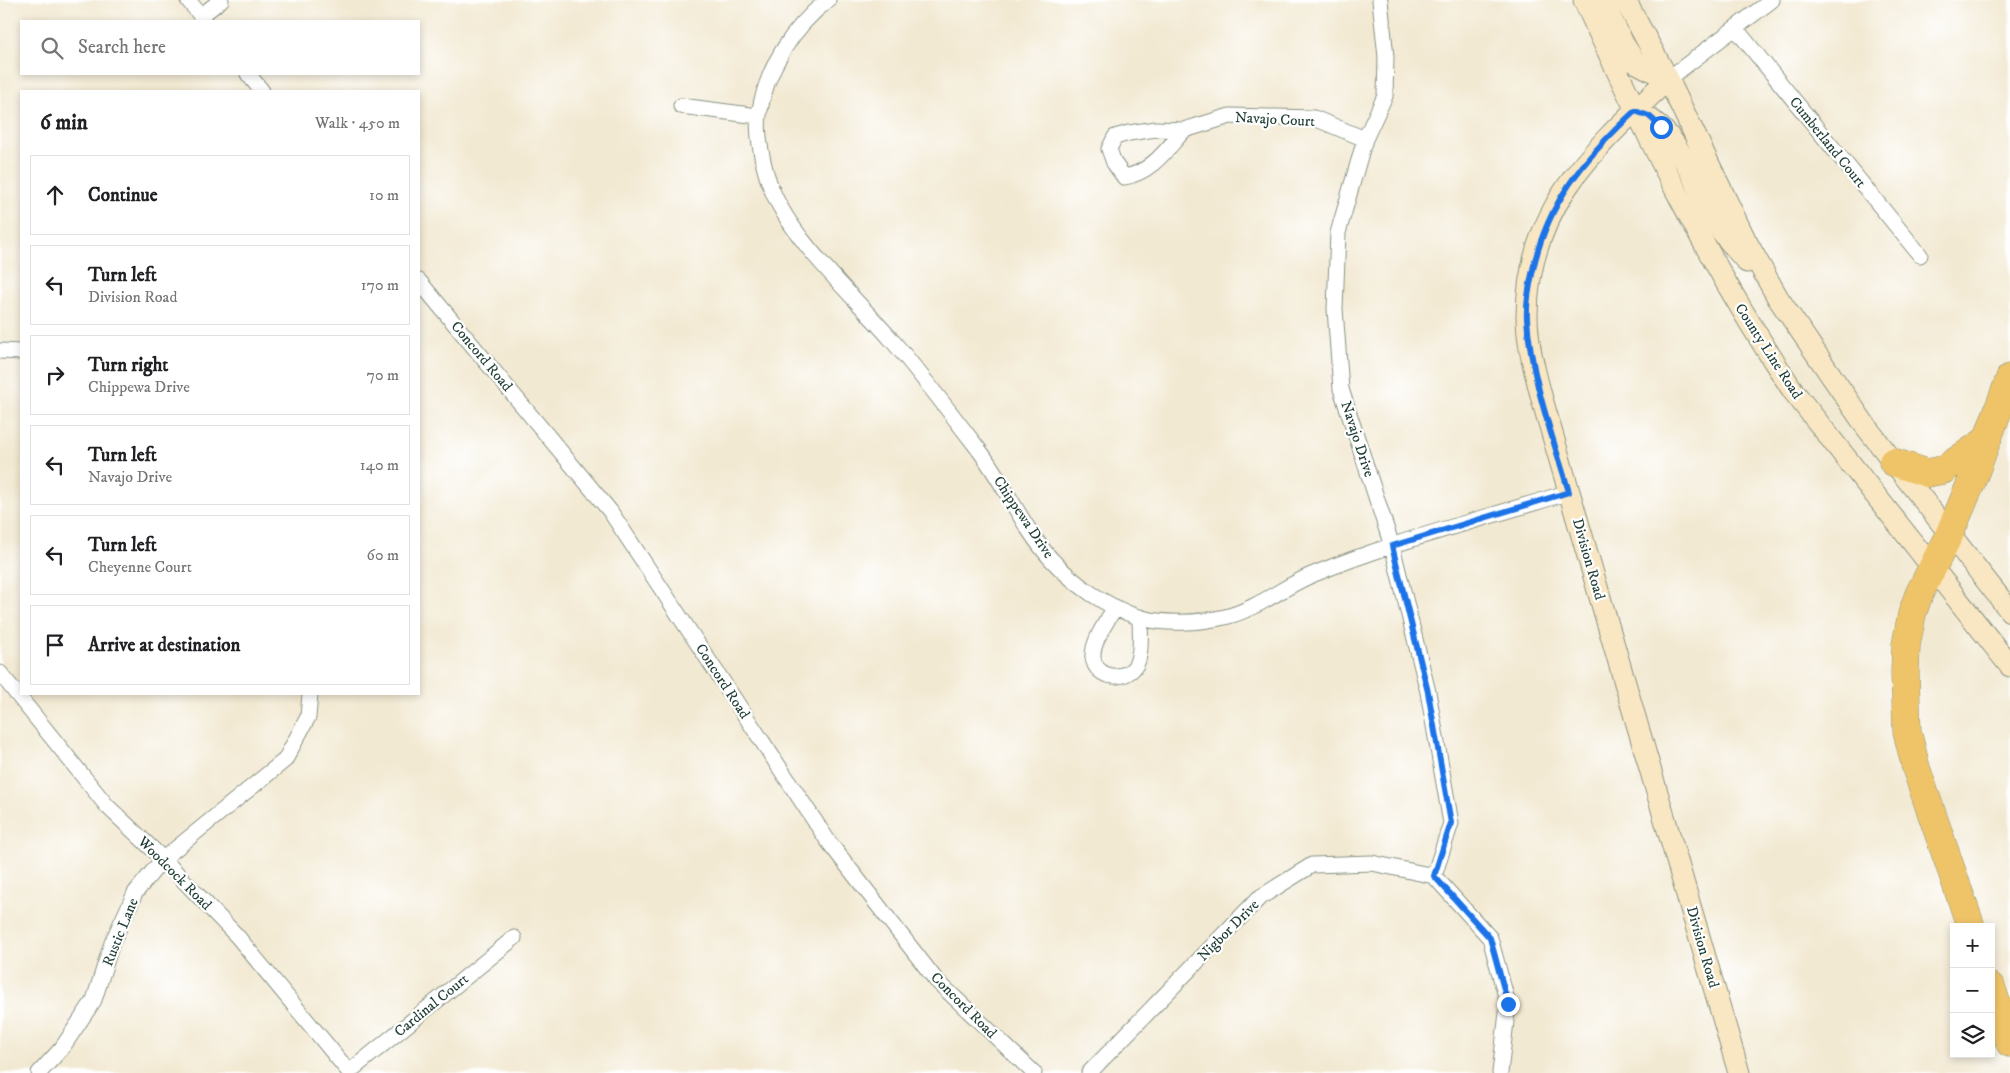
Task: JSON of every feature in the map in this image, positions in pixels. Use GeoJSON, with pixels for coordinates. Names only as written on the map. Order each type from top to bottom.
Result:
{"type":"FeatureCollection","features":[{"type":"Feature","properties":{"kind":"highway"},"geometry":{"type":"LineString","coordinates":[[1970,923],[1916,768],[1908,731],[1905,673],[1906,645],[1912,614],[1919,594],[1949,535],[2010,378]]}},
{"type":"Feature","properties":{"kind":"highway"},"geometry":{"type":"LineString","coordinates":[[1893,462],[1928,474],[1943,470],[1987,440]]}},
{"type":"Feature","properties":{"kind":"highway"},"geometry":{"type":"LineString","coordinates":[[1995,1000],[2010,1043]]}},
{"type":"Feature","properties":{"kind":"main road","name":"County Line Road"},"geometry":{"type":"LineString","coordinates":[[1584,0],[1635,111],[1710,254],[1769,354],[1794,392],[2010,666]]}},
{"type":"Feature","properties":{"kind":"main road"},"geometry":{"type":"LineString","coordinates":[[1602,0],[1623,43],[1635,62],[1668,79]]}},
{"type":"Feature","properties":{"kind":"main road"},"geometry":{"type":"LineString","coordinates":[[1625,0],[1668,79],[1746,241],[1778,298],[1834,382],[1893,462],[2010,611]]}},
{"type":"Feature","properties":{"kind":"main road","name":"Division Road"},"geometry":{"type":"LineString","coordinates":[[1668,79],[1610,134],[1572,178],[1559,199],[1537,246],[1530,284],[1527,317],[1532,356],[1569,492],[1739,1073]]}},
{"type":"Feature","properties":{"kind":"main road"},"geometry":{"type":"LineString","coordinates":[[1635,111],[1649,116],[1661,127],[1678,150],[1720,230],[1778,298]]}},
{"type":"Feature","properties":{"kind":"street"},"geometry":{"type":"LineString","coordinates":[[188,0],[203,19],[221,0]]}},
{"type":"Feature","properties":{"kind":"street","name":"Chippewa Drive"},"geometry":{"type":"LineString","coordinates":[[828,0],[794,32],[781,54],[758,116],[768,180],[778,205],[796,232],[892,340],[982,453],[1049,557],[1075,582],[1115,607],[1140,617],[1196,622],[1227,616],[1253,606],[1312,574],[1392,546],[1569,492]]}},
{"type":"Feature","properties":{"kind":"street","name":"Navajo Drive"},"geometry":{"type":"LineString","coordinates":[[1380,0],[1386,58],[1385,96],[1365,139],[1338,233],[1335,310],[1341,389],[1392,546],[1428,692],[1451,823],[1434,876]]}},
{"type":"Feature","properties":{"kind":"street"},"geometry":{"type":"LineString","coordinates":[[1668,79],[1772,0]]}},
{"type":"Feature","properties":{"kind":"street","name":"Cumberland Court"},"geometry":{"type":"LineString","coordinates":[[1736,29],[1920,255]]}},
{"type":"Feature","properties":{"kind":"street"},"geometry":{"type":"LineString","coordinates":[[249,75],[261,90]]}},
{"type":"Feature","properties":{"kind":"street"},"geometry":{"type":"LineString","coordinates":[[681,106],[758,116]]}},
{"type":"Feature","properties":{"kind":"street","name":"Navajo Court"},"geometry":{"type":"LineString","coordinates":[[1184,130],[1149,168],[1134,176],[1124,177],[1114,163],[1109,149],[1115,137],[1156,129],[1184,130],[1230,116],[1314,118],[1365,139]]}},
{"type":"Feature","properties":{"kind":"street","name":"Concord Road"},"geometry":{"type":"LineString","coordinates":[[420,282],[610,510],[828,841],[936,980],[1034,1073]]}},
{"type":"Feature","properties":{"kind":"street"},"geometry":{"type":"LineString","coordinates":[[0,351],[20,352]]}},
{"type":"Feature","properties":{"kind":"street"},"geometry":{"type":"LineString","coordinates":[[1115,607],[1094,647],[1093,658],[1098,669],[1109,676],[1125,676],[1133,670],[1138,661],[1140,617]]}},
{"type":"Feature","properties":{"kind":"street","name":"Woodcock Road"},"geometry":{"type":"LineString","coordinates":[[0,673],[107,806],[163,859],[237,936],[349,1072]]}},
{"type":"Feature","properties":{"kind":"street","name":"Rustic Lane"},"geometry":{"type":"LineString","coordinates":[[39,1073],[62,1048],[94,1000],[112,942],[135,893],[163,859],[285,760],[308,717],[310,695]]}},
{"type":"Feature","properties":{"kind":"street","name":"Nigbor Drive"},"geometry":{"type":"LineString","coordinates":[[1089,1073],[1259,898],[1312,865],[1372,863],[1434,876]]}},
{"type":"Feature","properties":{"kind":"street"},"geometry":{"type":"LineString","coordinates":[[1434,876],[1490,938],[1508,1004],[1500,1073]]}},
{"type":"Feature","properties":{"kind":"street","name":"Cardinal Court"},"geometry":{"type":"LineString","coordinates":[[349,1072],[514,938]]}},
{"type":"Feature","properties":{"kind":"route"},"geometry":{"type":"LineString","coordinates":[[1508,1004],[1490,938],[1434,876],[1451,823],[1428,692],[1392,546],[1569,492],[1542,399],[1532,356],[1527,317],[1530,284],[1537,246],[1547,221],[1572,178],[1610,134],[1635,111],[1649,116],[1661,127]]}}]}
